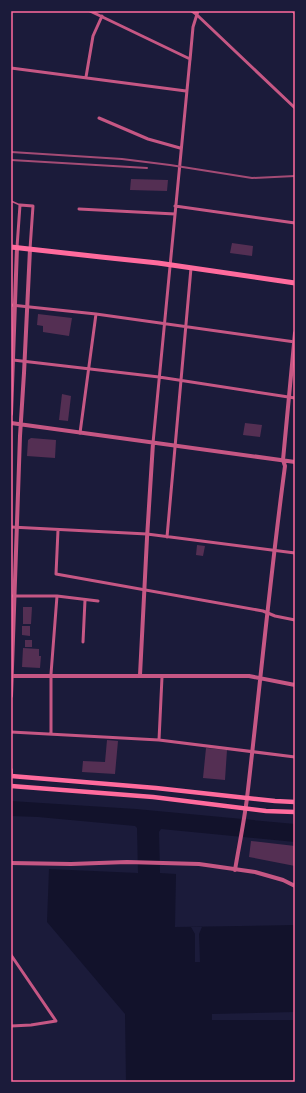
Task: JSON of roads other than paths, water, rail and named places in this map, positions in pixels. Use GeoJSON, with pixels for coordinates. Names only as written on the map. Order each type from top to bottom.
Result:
{"type":"FeatureCollection","features":[{"type":"Feature","properties":{"kind":"highway"},"geometry":{"type":"LineString","coordinates":[[11,246],[171,264],[295,283]]}},
{"type":"Feature","properties":{"kind":"main road"},"geometry":{"type":"LineString","coordinates":[[11,776],[156,788],[295,802]]}},
{"type":"Feature","properties":{"kind":"main road"},"geometry":{"type":"LineString","coordinates":[[11,786],[153,797],[245,807],[266,811],[295,812]]}},
{"type":"Feature","properties":{"kind":"street"},"geometry":{"type":"LineString","coordinates":[[90,11],[190,59]]}},
{"type":"Feature","properties":{"kind":"street"},"geometry":{"type":"LineString","coordinates":[[192,11],[197,12],[295,108]]}},
{"type":"Feature","properties":{"kind":"street"},"geometry":{"type":"LineString","coordinates":[[140,675],[153,443],[171,264],[180,148],[193,27],[197,12]]}},
{"type":"Feature","properties":{"kind":"street"},"geometry":{"type":"LineString","coordinates":[[86,78],[93,36],[102,16]]}},
{"type":"Feature","properties":{"kind":"street"},"geometry":{"type":"LineString","coordinates":[[11,68],[186,91]]}},
{"type":"Feature","properties":{"kind":"street"},"geometry":{"type":"LineString","coordinates":[[100,118],[148,138],[180,148]]}},
{"type":"Feature","properties":{"kind":"street"},"geometry":{"type":"LineString","coordinates":[[11,414],[13,305],[20,205],[33,206],[26,307],[21,425],[13,527],[11,696]]}},
{"type":"Feature","properties":{"kind":"street"},"geometry":{"type":"LineString","coordinates":[[176,206],[295,223]]}},
{"type":"Feature","properties":{"kind":"street"},"geometry":{"type":"LineString","coordinates":[[79,209],[175,214]]}},
{"type":"Feature","properties":{"kind":"street"},"geometry":{"type":"LineString","coordinates":[[167,537],[191,268]]}},
{"type":"Feature","properties":{"kind":"street"},"geometry":{"type":"LineString","coordinates":[[13,305],[96,314],[294,342]]}},
{"type":"Feature","properties":{"kind":"street"},"geometry":{"type":"LineString","coordinates":[[80,433],[90,369],[96,314]]}},
{"type":"Feature","properties":{"kind":"street"},"geometry":{"type":"LineString","coordinates":[[235,870],[247,798],[274,551],[285,466],[283,460],[295,333]]}},
{"type":"Feature","properties":{"kind":"street"},"geometry":{"type":"LineString","coordinates":[[13,360],[159,377],[295,398]]}},
{"type":"Feature","properties":{"kind":"street"},"geometry":{"type":"LineString","coordinates":[[11,424],[295,462]]}},
{"type":"Feature","properties":{"kind":"street"},"geometry":{"type":"LineString","coordinates":[[13,527],[147,534],[295,554]]}},
{"type":"Feature","properties":{"kind":"street"},"geometry":{"type":"LineString","coordinates":[[58,530],[56,574],[268,612],[274,616],[295,620]]}},
{"type":"Feature","properties":{"kind":"street"},"geometry":{"type":"LineString","coordinates":[[12,597],[57,596],[98,601]]}},
{"type":"Feature","properties":{"kind":"street"},"geometry":{"type":"LineString","coordinates":[[51,734],[51,677],[57,596]]}},
{"type":"Feature","properties":{"kind":"street"},"geometry":{"type":"LineString","coordinates":[[83,642],[85,600]]}},
{"type":"Feature","properties":{"kind":"street"},"geometry":{"type":"LineString","coordinates":[[11,676],[249,676],[295,685]]}},
{"type":"Feature","properties":{"kind":"street"},"geometry":{"type":"LineString","coordinates":[[159,740],[162,677]]}},
{"type":"Feature","properties":{"kind":"street"},"geometry":{"type":"LineString","coordinates":[[11,732],[159,740],[295,757]]}},
{"type":"Feature","properties":{"kind":"street"},"geometry":{"type":"LineString","coordinates":[[11,770],[11,776]]}},
{"type":"Feature","properties":{"kind":"street"},"geometry":{"type":"LineString","coordinates":[[11,863],[71,864],[127,862],[199,864],[255,872],[271,876],[295,886]]}},
{"type":"Feature","properties":{"kind":"street"},"geometry":{"type":"LineString","coordinates":[[11,955],[56,1021],[31,1025],[11,1026]]}},
{"type":"Feature","properties":{"kind":"lane"},"geometry":{"type":"LineString","coordinates":[[11,201],[20,205]]}},
{"type":"Feature","properties":{"kind":"railway"},"geometry":{"type":"LineString","coordinates":[[11,152],[122,159],[252,178],[295,176]]}},
{"type":"Feature","properties":{"kind":"railway"},"geometry":{"type":"LineString","coordinates":[[11,160],[147,168]]}}]}
